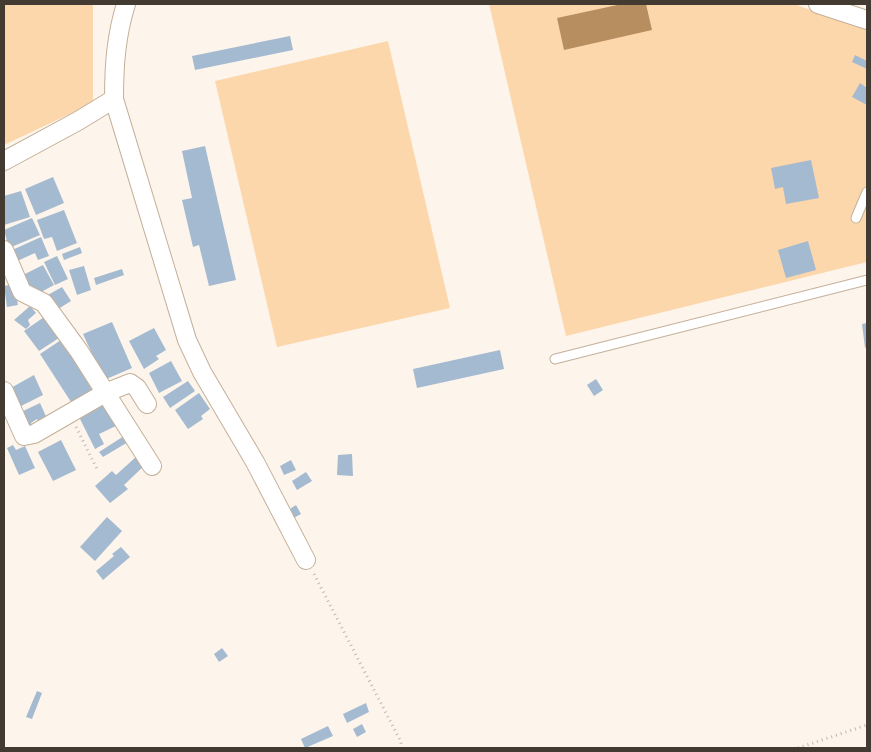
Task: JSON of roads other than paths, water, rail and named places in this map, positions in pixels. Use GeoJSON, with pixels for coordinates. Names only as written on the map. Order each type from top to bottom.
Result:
{"type":"FeatureCollection","features":[{"type":"Feature","properties":{"kind":"street"},"geometry":{"type":"LineString","coordinates":[[126,4],[118,28],[114,60],[114,99],[187,340],[202,372],[255,462],[306,560]]}},
{"type":"Feature","properties":{"kind":"street"},"geometry":{"type":"LineString","coordinates":[[818,4],[867,20]]}},
{"type":"Feature","properties":{"kind":"street"},"geometry":{"type":"LineString","coordinates":[[4,161],[114,99]]}},
{"type":"Feature","properties":{"kind":"street"},"geometry":{"type":"LineString","coordinates":[[4,250],[22,292],[44,303],[79,351],[152,466]]}},
{"type":"Feature","properties":{"kind":"street"},"geometry":{"type":"LineString","coordinates":[[4,391],[24,436],[30,436],[105,393],[130,383],[138,388],[147,404]]}},
{"type":"Feature","properties":{"kind":"lane"},"geometry":{"type":"LineString","coordinates":[[856,218],[867,192]]}},
{"type":"Feature","properties":{"kind":"lane"},"geometry":{"type":"LineString","coordinates":[[555,359],[867,280]]}}]}
